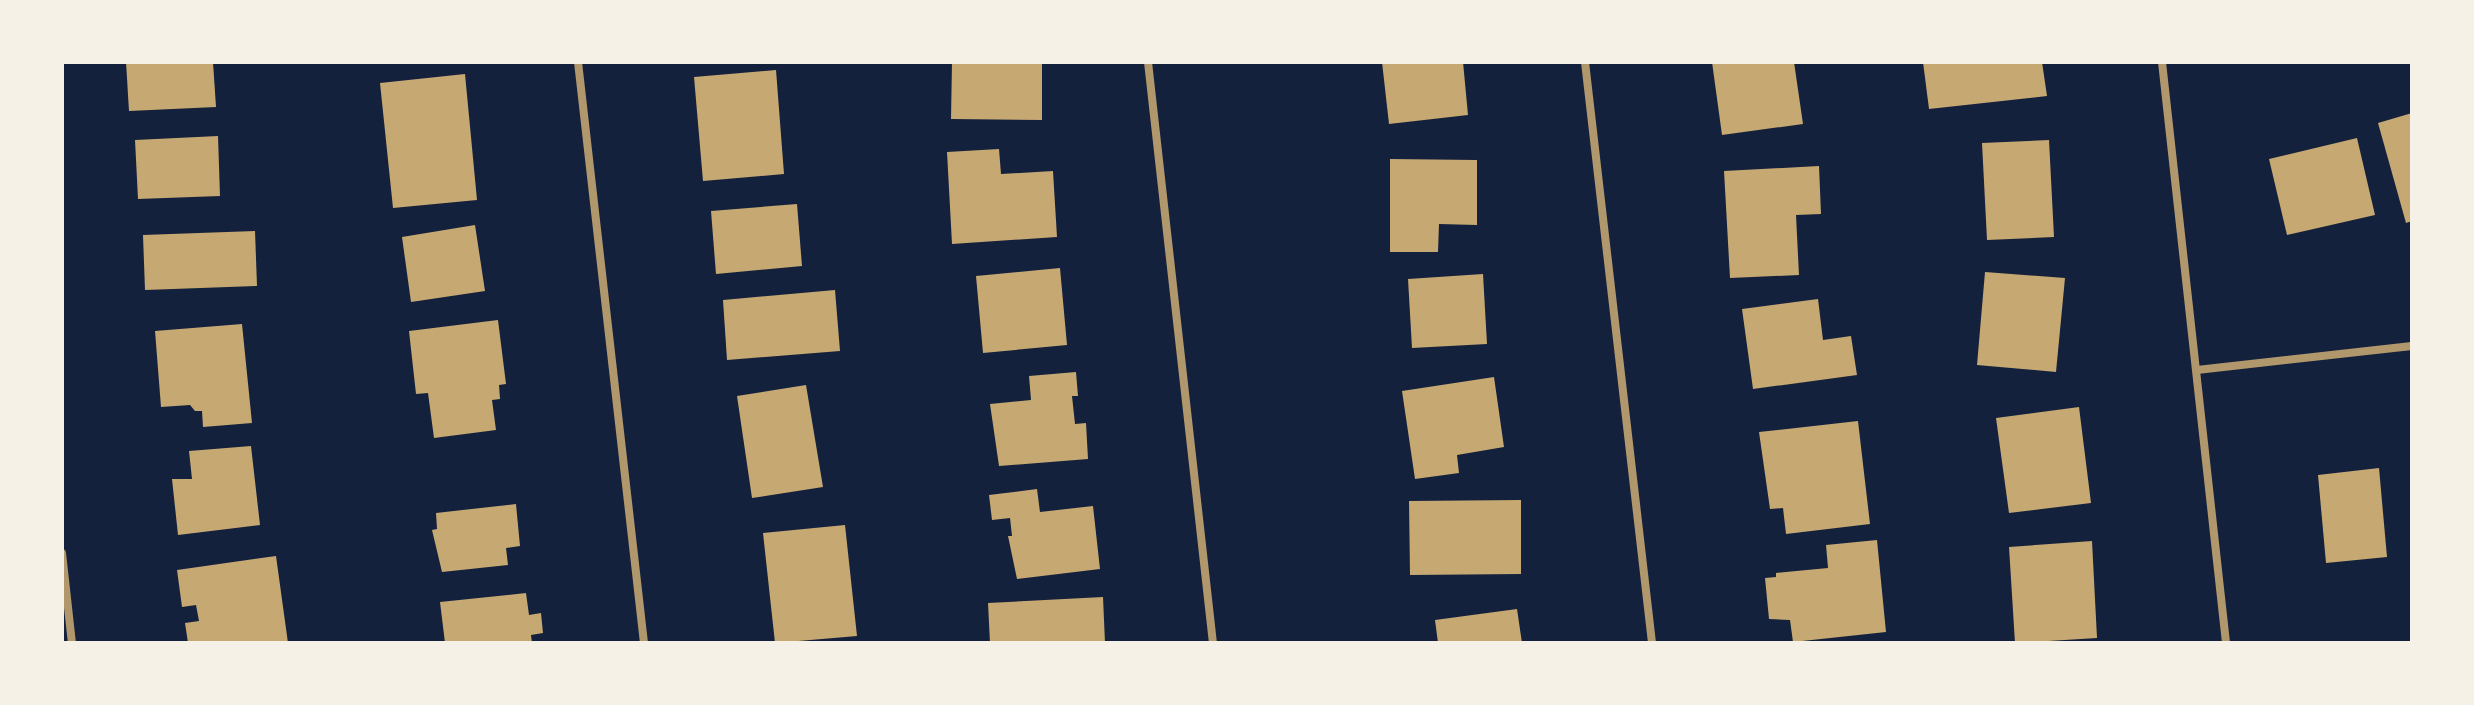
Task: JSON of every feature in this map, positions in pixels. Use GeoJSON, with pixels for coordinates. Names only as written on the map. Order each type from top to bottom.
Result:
{"type":"FeatureCollection","features":[{"type":"Feature","properties":{"kind":"street"},"geometry":{"type":"LineString","coordinates":[[578,62],[644,643]]}},
{"type":"Feature","properties":{"kind":"street"},"geometry":{"type":"LineString","coordinates":[[1148,62],[1213,643]]}},
{"type":"Feature","properties":{"kind":"street"},"geometry":{"type":"LineString","coordinates":[[1585,62],[1652,643]]}},
{"type":"Feature","properties":{"kind":"street"},"geometry":{"type":"LineString","coordinates":[[2162,62],[2226,643]]}},
{"type":"Feature","properties":{"kind":"street"},"geometry":{"type":"LineString","coordinates":[[2197,370],[2412,346]]}},
{"type":"Feature","properties":{"kind":"street"},"geometry":{"type":"LineString","coordinates":[[62,553],[72,643]]}},
{"type":"Feature","properties":{"kind":"building"},"geometry":{"type":"Polygon","coordinates":[[[126,62],[213,62],[216,107],[129,111],[126,62]]]}},
{"type":"Feature","properties":{"kind":"building"},"geometry":{"type":"Polygon","coordinates":[[[952,62],[1042,62],[1042,120],[951,119],[952,62]]]}},
{"type":"Feature","properties":{"kind":"building"},"geometry":{"type":"Polygon","coordinates":[[[1382,62],[1463,62],[1468,115],[1389,124],[1382,62]]]}},
{"type":"Feature","properties":{"kind":"building"},"geometry":{"type":"Polygon","coordinates":[[[1712,62],[1794,62],[1803,124],[1722,135],[1712,62]]]}},
{"type":"Feature","properties":{"kind":"building"},"geometry":{"type":"Polygon","coordinates":[[[1923,62],[2042,62],[2047,96],[1929,109],[1923,62]]]}},
{"type":"Feature","properties":{"kind":"building"},"geometry":{"type":"Polygon","coordinates":[[[776,70],[784,174],[703,181],[694,77],[776,70]]]}},
{"type":"Feature","properties":{"kind":"building"},"geometry":{"type":"Polygon","coordinates":[[[465,74],[477,200],[393,208],[380,83],[465,74]]]}},
{"type":"Feature","properties":{"kind":"building"},"geometry":{"type":"Polygon","coordinates":[[[2412,113],[2412,221],[2406,223],[2378,123],[2412,113]]]}},
{"type":"Feature","properties":{"kind":"building"},"geometry":{"type":"Polygon","coordinates":[[[218,136],[220,196],[138,199],[135,140],[218,136]]]}},
{"type":"Feature","properties":{"kind":"building"},"geometry":{"type":"Polygon","coordinates":[[[2357,138],[2375,215],[2287,235],[2269,159],[2357,138]]]}},
{"type":"Feature","properties":{"kind":"building"},"geometry":{"type":"Polygon","coordinates":[[[2049,140],[2054,237],[1987,240],[1982,143],[2049,140]]]}},
{"type":"Feature","properties":{"kind":"building"},"geometry":{"type":"Polygon","coordinates":[[[999,149],[1001,174],[1053,171],[1057,237],[952,244],[947,152],[999,149]]]}},
{"type":"Feature","properties":{"kind":"building"},"geometry":{"type":"Polygon","coordinates":[[[1390,159],[1477,160],[1477,225],[1439,224],[1438,252],[1390,252],[1390,159]]]}},
{"type":"Feature","properties":{"kind":"building"},"geometry":{"type":"Polygon","coordinates":[[[1819,166],[1821,214],[1796,215],[1799,275],[1730,278],[1724,171],[1819,166]]]}},
{"type":"Feature","properties":{"kind":"building"},"geometry":{"type":"Polygon","coordinates":[[[797,204],[802,266],[716,274],[711,211],[797,204]]]}},
{"type":"Feature","properties":{"kind":"building"},"geometry":{"type":"Polygon","coordinates":[[[475,225],[485,291],[411,302],[402,237],[475,225]]]}},
{"type":"Feature","properties":{"kind":"building"},"geometry":{"type":"Polygon","coordinates":[[[255,231],[257,286],[145,290],[143,235],[255,231]]]}},
{"type":"Feature","properties":{"kind":"building"},"geometry":{"type":"Polygon","coordinates":[[[1060,268],[1067,345],[983,353],[976,276],[1060,268]]]}},
{"type":"Feature","properties":{"kind":"building"},"geometry":{"type":"Polygon","coordinates":[[[1985,272],[2065,278],[2056,372],[1977,365],[1985,272]]]}},
{"type":"Feature","properties":{"kind":"building"},"geometry":{"type":"Polygon","coordinates":[[[1483,274],[1487,344],[1412,348],[1408,279],[1483,274]]]}},
{"type":"Feature","properties":{"kind":"building"},"geometry":{"type":"Polygon","coordinates":[[[835,290],[840,351],[727,360],[723,300],[835,290]]]}},
{"type":"Feature","properties":{"kind":"building"},"geometry":{"type":"Polygon","coordinates":[[[1818,299],[1823,340],[1851,336],[1857,375],[1753,389],[1742,309],[1818,299]]]}},
{"type":"Feature","properties":{"kind":"building"},"geometry":{"type":"Polygon","coordinates":[[[498,320],[506,384],[499,385],[500,399],[492,400],[496,430],[434,438],[428,393],[416,394],[409,331],[498,320]]]}},
{"type":"Feature","properties":{"kind":"building"},"geometry":{"type":"Polygon","coordinates":[[[242,324],[252,423],[203,427],[202,411],[195,411],[190,405],[161,407],[155,331],[242,324]]]}},
{"type":"Feature","properties":{"kind":"building"},"geometry":{"type":"Polygon","coordinates":[[[1076,372],[1078,396],[1072,396],[1075,424],[1086,423],[1088,459],[999,466],[990,404],[1031,400],[1029,376],[1076,372]]]}},
{"type":"Feature","properties":{"kind":"building"},"geometry":{"type":"Polygon","coordinates":[[[1494,377],[1504,447],[1457,455],[1459,473],[1415,479],[1402,391],[1494,377]]]}},
{"type":"Feature","properties":{"kind":"building"},"geometry":{"type":"Polygon","coordinates":[[[806,385],[823,487],[752,498],[737,396],[806,385]]]}},
{"type":"Feature","properties":{"kind":"building"},"geometry":{"type":"Polygon","coordinates":[[[2079,407],[2091,503],[2009,513],[1996,418],[2079,407]]]}},
{"type":"Feature","properties":{"kind":"building"},"geometry":{"type":"Polygon","coordinates":[[[1858,421],[1870,524],[1786,534],[1783,508],[1770,509],[1759,432],[1858,421]]]}},
{"type":"Feature","properties":{"kind":"building"},"geometry":{"type":"Polygon","coordinates":[[[251,446],[260,525],[178,535],[172,479],[192,479],[189,451],[251,446]]]}},
{"type":"Feature","properties":{"kind":"building"},"geometry":{"type":"Polygon","coordinates":[[[2379,468],[2387,557],[2326,563],[2318,475],[2379,468]]]}},
{"type":"Feature","properties":{"kind":"building"},"geometry":{"type":"Polygon","coordinates":[[[1037,489],[1040,512],[1093,506],[1100,569],[1017,579],[1008,536],[1012,536],[1010,518],[992,520],[989,495],[1037,489]]]}},
{"type":"Feature","properties":{"kind":"building"},"geometry":{"type":"Polygon","coordinates":[[[1521,500],[1521,574],[1410,575],[1409,501],[1521,500]]]}},
{"type":"Feature","properties":{"kind":"building"},"geometry":{"type":"Polygon","coordinates":[[[516,504],[520,546],[506,548],[508,565],[442,572],[432,530],[437,529],[436,513],[516,504]]]}},
{"type":"Feature","properties":{"kind":"building"},"geometry":{"type":"Polygon","coordinates":[[[845,525],[857,636],[775,643],[763,533],[845,525]]]}},
{"type":"Feature","properties":{"kind":"building"},"geometry":{"type":"Polygon","coordinates":[[[1877,540],[1886,632],[1793,642],[1790,620],[1769,619],[1765,578],[1776,577],[1776,573],[1828,568],[1826,545],[1877,540]]]}},
{"type":"Feature","properties":{"kind":"building"},"geometry":{"type":"Polygon","coordinates":[[[2092,541],[2097,638],[2015,643],[2009,547],[2092,541]]]}},
{"type":"Feature","properties":{"kind":"building"},"geometry":{"type":"Polygon","coordinates":[[[276,556],[288,643],[188,643],[185,623],[199,621],[196,605],[182,607],[177,570],[276,556]]]}},
{"type":"Feature","properties":{"kind":"building"},"geometry":{"type":"Polygon","coordinates":[[[526,593],[529,615],[541,613],[543,633],[531,635],[532,643],[445,643],[440,602],[526,593]]]}},
{"type":"Feature","properties":{"kind":"building"},"geometry":{"type":"Polygon","coordinates":[[[1103,597],[1105,643],[990,643],[988,603],[1103,597]]]}},
{"type":"Feature","properties":{"kind":"building"},"geometry":{"type":"Polygon","coordinates":[[[1517,609],[1522,643],[1438,643],[1435,620],[1517,609]]]}}]}
